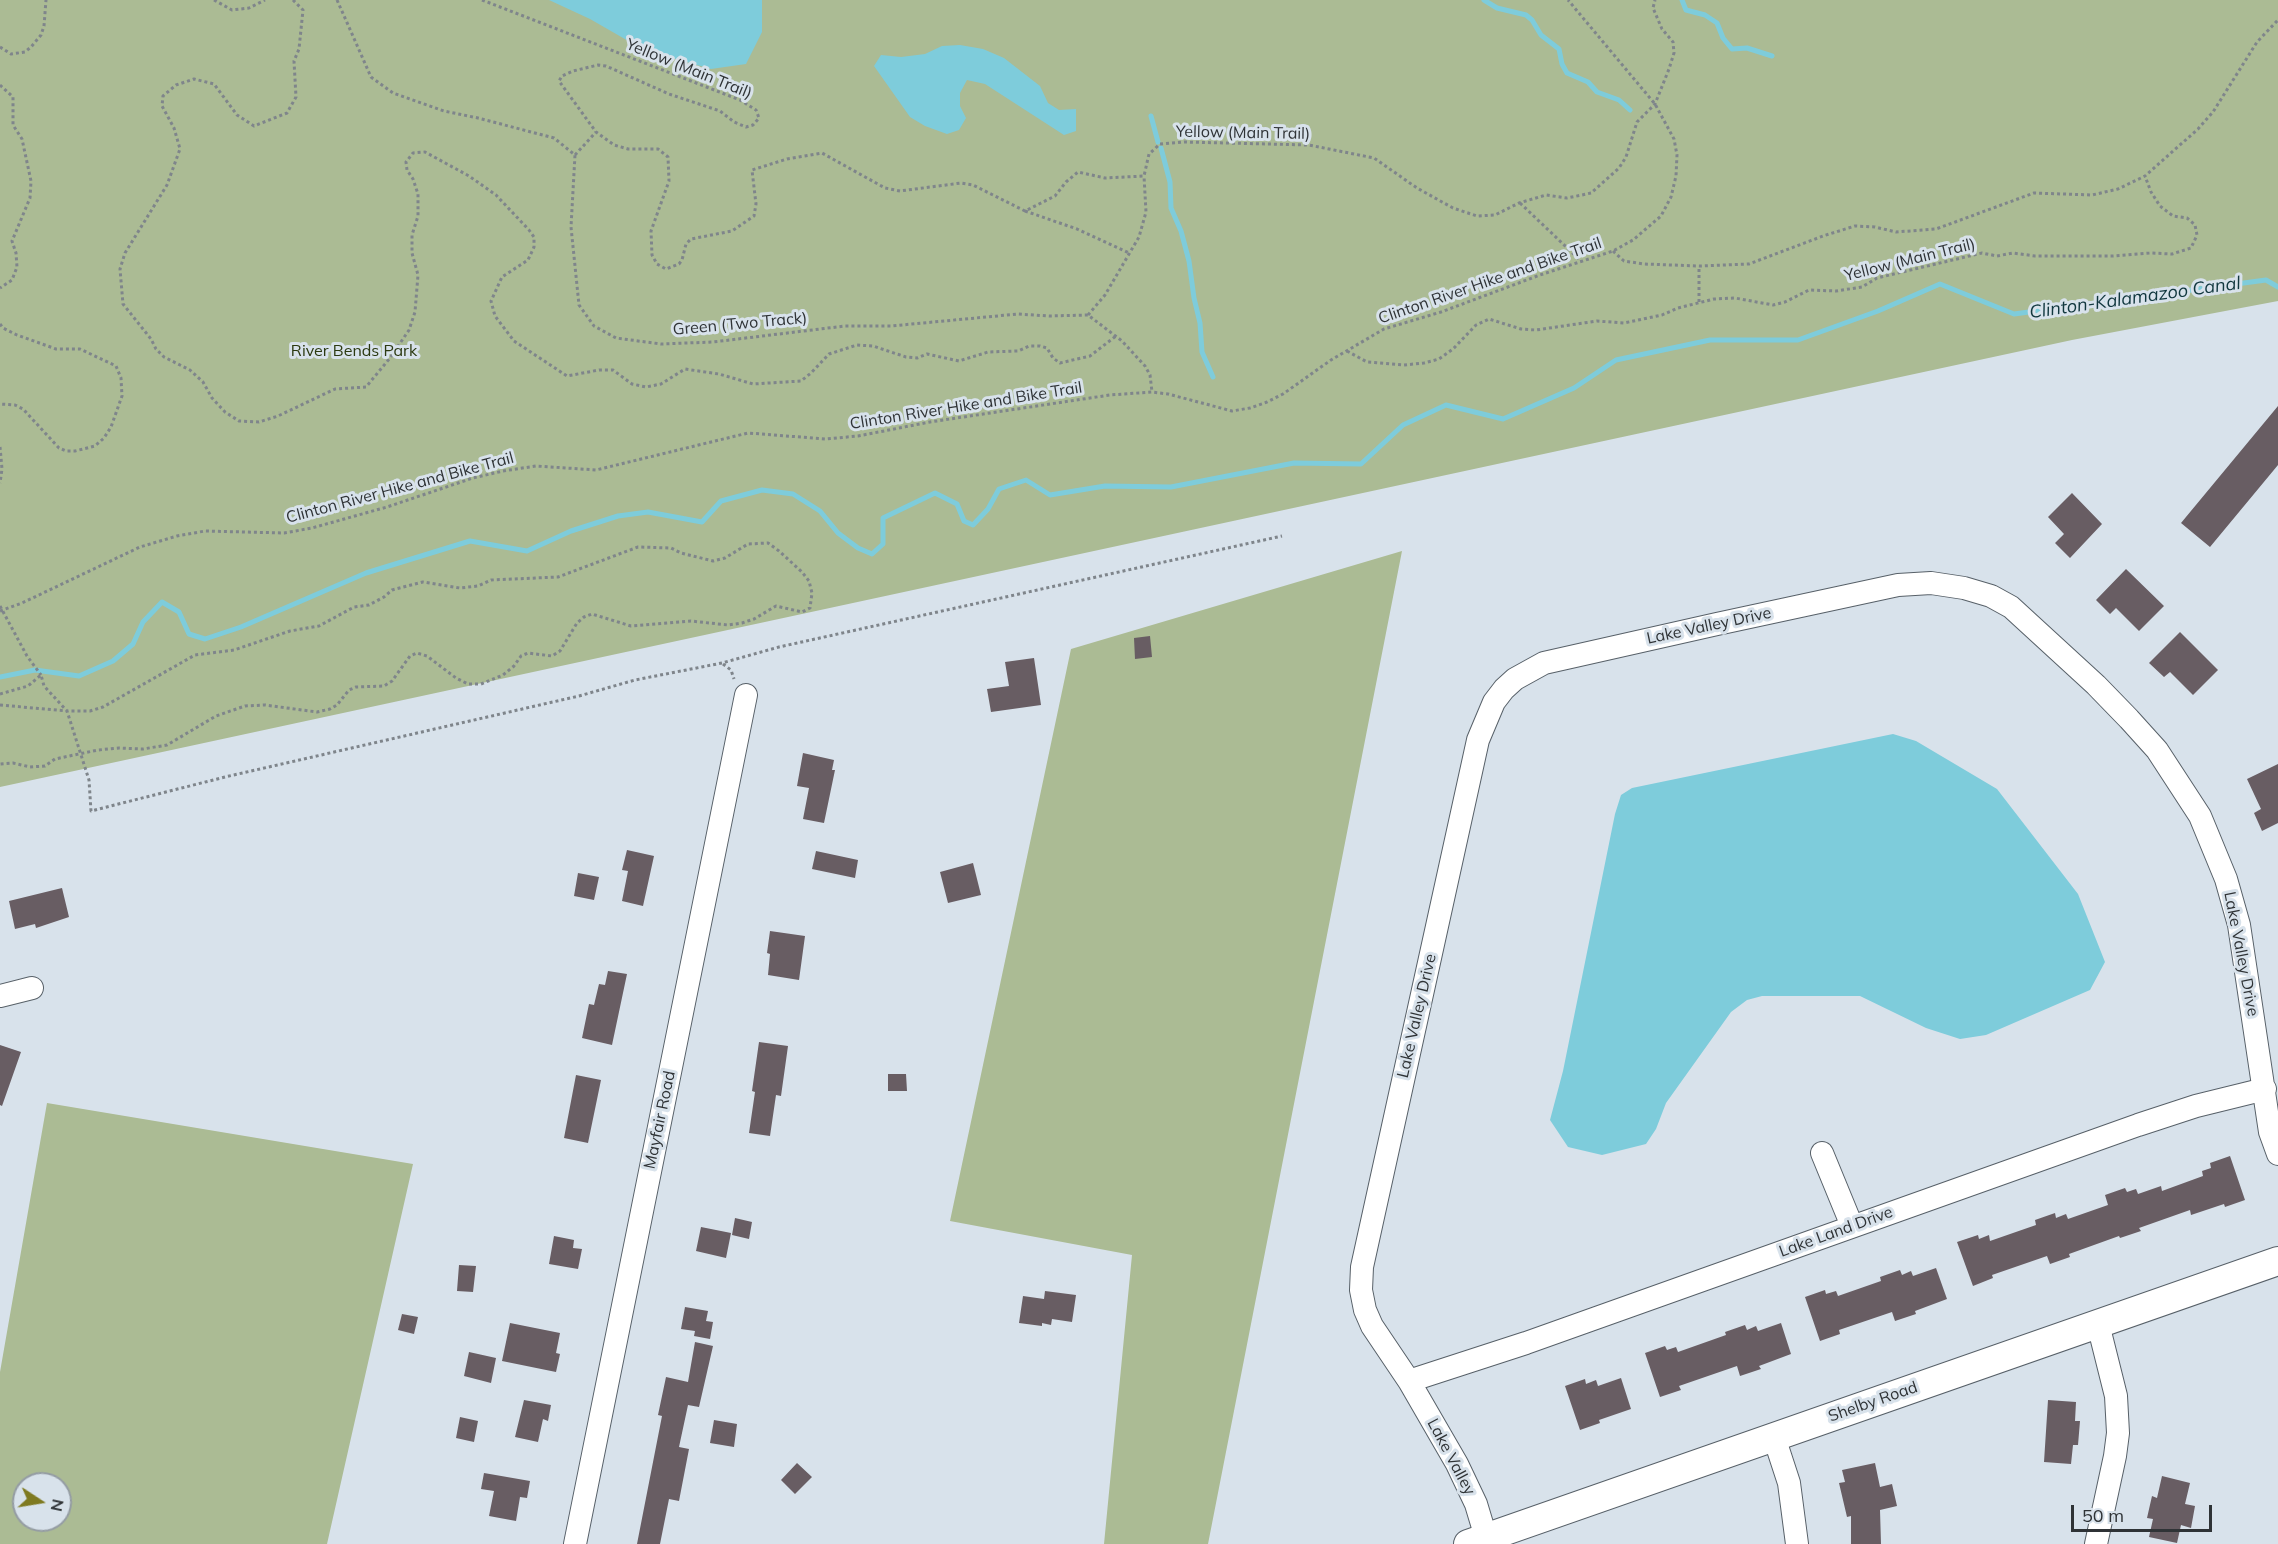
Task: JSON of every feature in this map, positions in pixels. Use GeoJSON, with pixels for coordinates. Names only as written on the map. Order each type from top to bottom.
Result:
{"type":"FeatureCollection","features":[{"type":"Feature","properties":{"kind":"street","name":"Lake Valley Drive"},"geometry":{"type":"LineString","coordinates":[[1409,1381],[1372,1326],[1365,1310],[1361,1290],[1367,1238],[1481,730],[1494,702],[1504,689],[1515,679],[1544,663],[1898,585],[1931,584],[1964,588],[1991,596],[2011,607],[2080,670],[2129,719],[2157,750],[2200,816],[2226,879],[2239,926],[2270,1132],[2278,1154]]}},
{"type":"Feature","properties":{"kind":"street","name":"Mayfair Road"},"geometry":{"type":"LineString","coordinates":[[575,1544],[746,695]]}},
{"type":"Feature","properties":{"kind":"street"},"geometry":{"type":"LineString","coordinates":[[0,996],[32,988]]}},
{"type":"Feature","properties":{"kind":"street","name":"Lake Land Drive"},"geometry":{"type":"LineString","coordinates":[[1409,1381],[1538,1339],[2138,1125],[2196,1106],[2265,1089]]}},
{"type":"Feature","properties":{"kind":"street"},"geometry":{"type":"LineString","coordinates":[[1822,1153],[1852,1226]]}},
{"type":"Feature","properties":{"kind":"street","name":"Shelby Road"},"geometry":{"type":"LineString","coordinates":[[1481,1542],[2278,1261]]}},
{"type":"Feature","properties":{"kind":"street"},"geometry":{"type":"LineString","coordinates":[[2096,1544],[2118,1433],[2116,1396],[2098,1324]]}},
{"type":"Feature","properties":{"kind":"street","name":"Lake Valley"},"geometry":{"type":"LineString","coordinates":[[1409,1381],[1457,1464],[1476,1504],[1481,1542]]}},
{"type":"Feature","properties":{"kind":"street"},"geometry":{"type":"LineString","coordinates":[[1774,1437],[1789,1483],[1797,1544]]}},
{"type":"Feature","properties":{"kind":"path"},"geometry":{"type":"LineString","coordinates":[[0,47],[11,54],[25,52],[31,47],[41,35],[44,26],[46,0]]}},
{"type":"Feature","properties":{"kind":"path"},"geometry":{"type":"LineString","coordinates":[[214,0],[232,10],[249,8],[265,0]]}},
{"type":"Feature","properties":{"kind":"path"},"geometry":{"type":"LineString","coordinates":[[293,0],[303,10],[300,40],[294,61],[296,97],[287,112],[254,126],[237,115],[214,84],[194,79],[176,85],[163,96],[162,106],[174,128],[180,149],[167,185],[125,253],[120,269],[123,303],[152,339],[156,349],[164,357],[190,370],[203,382],[212,398],[225,412],[239,421],[259,422],[278,416],[335,389],[366,387],[409,330],[415,312],[418,275],[412,253],[412,235],[418,216],[418,194],[407,170],[406,162],[413,153],[425,152],[469,176],[496,195],[534,237],[534,247],[528,260],[502,277],[491,301],[495,316],[514,341],[567,376],[612,370],[632,384],[646,387],[661,384],[685,369],[719,374],[753,384],[801,381],[829,354],[856,345],[873,346],[906,357],[917,358],[927,354],[959,361],[988,352],[1018,351],[1029,346],[1040,346],[1047,348],[1053,358],[1060,363],[1090,356],[1116,336]]}},
{"type":"Feature","properties":{"kind":"path"},"geometry":{"type":"LineString","coordinates":[[337,0],[371,77],[393,93],[444,111],[554,138],[575,155],[596,132]]}},
{"type":"Feature","properties":{"kind":"path","name":"Yellow (Main Trail)"},"geometry":{"type":"LineString","coordinates":[[482,0],[740,100],[756,110],[759,118],[753,125],[746,127],[734,122],[720,111],[669,94],[598,64],[573,71],[562,76],[559,81],[596,132],[614,145],[628,149],[658,149],[668,158],[669,181],[651,231],[652,255],[657,264],[666,269],[679,264],[686,244],[691,239],[732,231],[754,216],[756,204],[752,170],[787,159],[822,153],[885,188],[900,191],[961,183],[972,185],[1025,211]]}},
{"type":"Feature","properties":{"kind":"path","name":"Clinton River Hike and Bike Trail"},"geometry":{"type":"LineString","coordinates":[[1,611],[31,599],[107,561],[167,539],[205,531],[284,532],[312,528],[387,507],[473,478],[503,471],[536,466],[596,470],[748,433],[826,439],[858,436],[930,422],[1098,397],[1152,392],[1232,411],[1250,408],[1283,394],[1384,329],[1441,312],[1613,251],[1634,240],[1661,216],[1671,197],[1676,176],[1677,155],[1674,139],[1655,104],[1568,0]]}},
{"type":"Feature","properties":{"kind":"path","name":"Yellow (Main Trail)"},"geometry":{"type":"LineString","coordinates":[[1144,176],[1149,154],[1160,144],[1184,142],[1309,145],[1374,158],[1417,188],[1454,208],[1477,216],[1495,215],[1519,202],[1546,195],[1567,198],[1591,193],[1619,168],[1626,157],[1637,122],[1655,104],[1674,53],[1673,42],[1662,29],[1653,8],[1655,0]]}},
{"type":"Feature","properties":{"kind":"path"},"geometry":{"type":"LineString","coordinates":[[1613,251],[1624,261],[1644,264],[1699,266],[1749,264],[1855,226],[1875,226],[1896,232],[1936,230],[2034,194],[2092,195],[2118,189],[2145,176],[2198,129],[2213,112],[2257,42],[2278,20]]}},
{"type":"Feature","properties":{"kind":"path"},"geometry":{"type":"LineString","coordinates":[[0,85],[13,97],[13,125],[22,139],[31,181],[30,198],[12,241],[17,267],[12,280],[0,288]]}},
{"type":"Feature","properties":{"kind":"path","name":"Green (Two Track)"},"geometry":{"type":"LineString","coordinates":[[575,155],[571,227],[579,305],[594,326],[616,338],[661,344],[712,342],[845,326],[891,326],[1018,314],[1088,315]]}},
{"type":"Feature","properties":{"kind":"path"},"geometry":{"type":"LineString","coordinates":[[1025,211],[1055,196],[1078,172],[1105,178],[1144,176],[1146,212],[1139,237],[1105,296],[1088,315],[1116,336],[1145,366],[1150,375],[1152,392]]}},
{"type":"Feature","properties":{"kind":"path","name":"Yellow (Main Trail)"},"geometry":{"type":"LineString","coordinates":[[1347,351],[1367,362],[1404,365],[1424,363],[1446,354],[1476,325],[1489,320],[1521,329],[1550,330],[1566,324],[1598,321],[1624,323],[1642,320],[1699,302],[1735,298],[1773,305],[1785,302],[1809,290],[1836,291],[1862,287],[1877,278],[1982,253],[1997,256],[2013,253],[2035,256],[2113,256],[2172,254],[2191,248],[2197,235],[2195,225],[2187,218],[2174,216],[2160,206],[2145,176]]}},
{"type":"Feature","properties":{"kind":"path"},"geometry":{"type":"LineString","coordinates":[[1519,202],[1582,262]]}},
{"type":"Feature","properties":{"kind":"path"},"geometry":{"type":"LineString","coordinates":[[1025,211],[1077,229],[1129,253]]}},
{"type":"Feature","properties":{"kind":"path"},"geometry":{"type":"LineString","coordinates":[[1699,266],[1699,302]]}},
{"type":"Feature","properties":{"kind":"path"},"geometry":{"type":"LineString","coordinates":[[0,324],[3,328],[56,349],[80,349],[116,366],[121,378],[122,396],[111,427],[104,438],[95,446],[75,451],[59,448],[23,409],[15,405],[0,404]]}},
{"type":"Feature","properties":{"kind":"path"},"geometry":{"type":"LineString","coordinates":[[0,447],[2,470],[0,483]]}},
{"type":"Feature","properties":{"kind":"path"},"geometry":{"type":"LineString","coordinates":[[0,606],[27,656],[41,675],[44,686],[67,711],[89,780],[91,811],[225,777],[579,696],[635,680],[734,660],[779,647],[1282,536]]}},
{"type":"Feature","properties":{"kind":"path"},"geometry":{"type":"LineString","coordinates":[[0,705],[90,711],[195,656],[234,650],[290,631],[319,626],[354,607],[369,605],[392,590],[423,582],[460,588],[478,586],[491,580],[558,577],[638,547],[671,548],[713,561],[725,558],[748,544],[768,543],[802,572],[809,581],[812,593],[810,609],[802,612],[776,606],[742,624],[681,621],[631,626],[592,614],[577,623],[560,651],[552,656],[528,653],[521,656],[514,666],[492,681],[468,684],[444,671],[427,656],[417,653],[410,656],[392,681],[384,686],[356,687],[349,690],[330,709],[318,712],[265,705],[246,706],[216,716],[166,745],[143,749],[120,748],[81,754],[55,759],[45,766],[0,765]]}},
{"type":"Feature","properties":{"kind":"path"},"geometry":{"type":"LineString","coordinates":[[731,670],[734,660]]}},
{"type":"Feature","properties":{"kind":"path"},"geometry":{"type":"LineString","coordinates":[[0,694],[28,686],[41,675]]}},
{"type":"Feature","properties":{"kind":"green space","name":"River Bends Park"},"geometry":{"type":"Polygon","coordinates":[[[0,0],[2278,0],[2278,301],[2072,340],[0,787],[0,0]]]}},
{"type":"Feature","properties":{"kind":"green space"},"geometry":{"type":"Polygon","coordinates":[[[1402,551],[1208,1544],[1104,1544],[1132,1255],[950,1221],[1071,649],[1402,551]]]}},
{"type":"Feature","properties":{"kind":"green space"},"geometry":{"type":"Polygon","coordinates":[[[47,1103],[413,1164],[327,1544],[0,1544],[0,1372],[47,1103]]]}},
{"type":"Feature","properties":{"kind":"water"},"geometry":{"type":"Polygon","coordinates":[[[549,0],[762,0],[762,32],[746,64],[711,69],[644,50],[590,19],[549,0]]]}},
{"type":"Feature","properties":{"kind":"water"},"geometry":{"type":"Polygon","coordinates":[[[960,45],[983,49],[1004,58],[1040,86],[1048,103],[1059,110],[1076,109],[1076,131],[1064,135],[985,84],[967,80],[960,93],[960,106],[966,118],[959,130],[947,134],[925,126],[910,117],[874,66],[881,55],[901,57],[925,54],[942,46],[960,45]]]}},
{"type":"Feature","properties":{"kind":"water"},"geometry":{"type":"Polygon","coordinates":[[[1893,734],[1916,741],[1997,789],[2078,894],[2105,962],[2090,990],[1986,1035],[1960,1039],[1926,1028],[1860,996],[1762,996],[1747,1000],[1731,1012],[1666,1103],[1656,1129],[1646,1144],[1602,1155],[1568,1147],[1550,1120],[1563,1071],[1615,814],[1621,795],[1632,788],[1893,734]]]}},
{"type":"Feature","properties":{"kind":"building"},"geometry":{"type":"Polygon","coordinates":[[[2278,406],[2278,465],[2210,547],[2181,523],[2278,406]]]}},
{"type":"Feature","properties":{"kind":"building"},"geometry":{"type":"Polygon","coordinates":[[[2072,493],[2102,524],[2070,558],[2055,543],[2064,534],[2048,517],[2072,493]]]}},
{"type":"Feature","properties":{"kind":"building"},"geometry":{"type":"Polygon","coordinates":[[[2126,569],[2164,606],[2139,631],[2116,608],[2110,614],[2096,600],[2126,569]]]}},
{"type":"Feature","properties":{"kind":"building"},"geometry":{"type":"Polygon","coordinates":[[[2180,632],[2218,670],[2193,695],[2170,672],[2164,677],[2149,663],[2180,632]]]}},
{"type":"Feature","properties":{"kind":"building"},"geometry":{"type":"Polygon","coordinates":[[[1150,636],[1152,657],[1135,659],[1134,638],[1150,636]]]}},
{"type":"Feature","properties":{"kind":"building"},"geometry":{"type":"Polygon","coordinates":[[[1034,658],[1041,705],[991,712],[987,689],[1009,686],[1005,662],[1034,658]]]}},
{"type":"Feature","properties":{"kind":"building"},"geometry":{"type":"Polygon","coordinates":[[[803,753],[834,760],[832,770],[835,770],[824,823],[803,819],[809,788],[797,786],[803,753]]]}},
{"type":"Feature","properties":{"kind":"building"},"geometry":{"type":"Polygon","coordinates":[[[2278,764],[2278,823],[2262,831],[2254,813],[2261,809],[2247,779],[2278,764]]]}},
{"type":"Feature","properties":{"kind":"building"},"geometry":{"type":"Polygon","coordinates":[[[627,850],[654,856],[643,906],[622,901],[628,871],[622,870],[627,850]]]}},
{"type":"Feature","properties":{"kind":"building"},"geometry":{"type":"Polygon","coordinates":[[[816,851],[858,860],[855,878],[812,869],[816,851]]]}},
{"type":"Feature","properties":{"kind":"building"},"geometry":{"type":"Polygon","coordinates":[[[973,863],[981,895],[948,903],[940,872],[973,863]]]}},
{"type":"Feature","properties":{"kind":"building"},"geometry":{"type":"Polygon","coordinates":[[[578,873],[599,877],[594,900],[574,896],[578,873]]]}},
{"type":"Feature","properties":{"kind":"building"},"geometry":{"type":"Polygon","coordinates":[[[62,888],[69,917],[36,928],[35,924],[15,929],[9,901],[62,888]]]}},
{"type":"Feature","properties":{"kind":"building"},"geometry":{"type":"Polygon","coordinates":[[[770,931],[805,936],[799,980],[768,975],[770,954],[767,953],[770,931]]]}},
{"type":"Feature","properties":{"kind":"building"},"geometry":{"type":"Polygon","coordinates":[[[608,971],[627,974],[612,1045],[582,1038],[589,1004],[594,1005],[599,984],[605,985],[608,971]]]}},
{"type":"Feature","properties":{"kind":"building"},"geometry":{"type":"Polygon","coordinates":[[[759,1042],[788,1046],[781,1096],[776,1095],[770,1136],[749,1133],[759,1042]]]}},
{"type":"Feature","properties":{"kind":"building"},"geometry":{"type":"Polygon","coordinates":[[[0,1045],[21,1052],[2,1106],[0,1105],[0,1045]]]}},
{"type":"Feature","properties":{"kind":"building"},"geometry":{"type":"Polygon","coordinates":[[[888,1074],[906,1074],[907,1091],[888,1091],[888,1074]]]}},
{"type":"Feature","properties":{"kind":"building"},"geometry":{"type":"Polygon","coordinates":[[[576,1075],[601,1080],[588,1143],[564,1138],[576,1075]]]}},
{"type":"Feature","properties":{"kind":"building"},"geometry":{"type":"Polygon","coordinates":[[[2230,1156],[2245,1200],[2191,1215],[2190,1210],[2139,1228],[2141,1231],[2120,1238],[2119,1236],[2069,1254],[2070,1257],[2050,1264],[2047,1256],[1992,1275],[1993,1278],[1973,1286],[1957,1242],[1978,1235],[1979,1239],[1989,1235],[1990,1241],[2036,1225],[2035,1220],[2055,1213],[2056,1218],[2066,1214],[2068,1219],[2108,1205],[2105,1195],[2125,1188],[2127,1192],[2136,1189],[2138,1194],[2161,1186],[2162,1191],[2203,1176],[2202,1171],[2211,1168],[2210,1163],[2230,1156]]]}},
{"type":"Feature","properties":{"kind":"building"},"geometry":{"type":"Polygon","coordinates":[[[735,1218],[752,1222],[749,1239],[732,1235],[735,1218]]]}},
{"type":"Feature","properties":{"kind":"building"},"geometry":{"type":"Polygon","coordinates":[[[701,1227],[731,1233],[726,1258],[696,1251],[701,1227]]]}},
{"type":"Feature","properties":{"kind":"building"},"geometry":{"type":"Polygon","coordinates":[[[554,1236],[574,1240],[573,1248],[582,1249],[578,1269],[549,1264],[554,1236]]]}},
{"type":"Feature","properties":{"kind":"building"},"geometry":{"type":"Polygon","coordinates":[[[459,1265],[476,1266],[473,1292],[457,1291],[459,1265]]]}},
{"type":"Feature","properties":{"kind":"building"},"geometry":{"type":"Polygon","coordinates":[[[1936,1268],[1947,1299],[1895,1321],[1892,1312],[1839,1330],[1840,1334],[1820,1341],[1805,1297],[1825,1290],[1826,1294],[1836,1291],[1838,1296],[1881,1281],[1880,1277],[1900,1270],[1902,1275],[1911,1271],[1913,1276],[1936,1268]]]}},
{"type":"Feature","properties":{"kind":"building"},"geometry":{"type":"Polygon","coordinates":[[[1045,1291],[1076,1295],[1072,1322],[1052,1319],[1051,1325],[1042,1323],[1042,1326],[1019,1323],[1023,1296],[1044,1299],[1045,1291]]]}},
{"type":"Feature","properties":{"kind":"building"},"geometry":{"type":"Polygon","coordinates":[[[685,1307],[708,1311],[706,1321],[713,1322],[710,1339],[694,1336],[695,1331],[681,1329],[685,1307]]]}},
{"type":"Feature","properties":{"kind":"building"},"geometry":{"type":"Polygon","coordinates":[[[402,1314],[418,1317],[414,1334],[398,1330],[402,1314]]]}},
{"type":"Feature","properties":{"kind":"building"},"geometry":{"type":"Polygon","coordinates":[[[510,1323],[560,1333],[556,1353],[560,1354],[556,1372],[502,1361],[510,1323]]]}},
{"type":"Feature","properties":{"kind":"building"},"geometry":{"type":"Polygon","coordinates":[[[1781,1323],[1791,1354],[1759,1366],[1761,1369],[1740,1376],[1737,1366],[1679,1386],[1681,1390],[1660,1397],[1645,1353],[1665,1346],[1667,1350],[1676,1347],[1678,1352],[1726,1335],[1725,1332],[1745,1325],[1747,1330],[1756,1326],[1758,1331],[1781,1323]]]}},
{"type":"Feature","properties":{"kind":"building"},"geometry":{"type":"Polygon","coordinates":[[[695,1342],[713,1346],[699,1407],[688,1405],[679,1447],[689,1449],[679,1501],[669,1499],[660,1544],[637,1544],[662,1416],[658,1415],[666,1377],[688,1382],[695,1342]]]}},
{"type":"Feature","properties":{"kind":"building"},"geometry":{"type":"Polygon","coordinates":[[[469,1352],[496,1358],[491,1383],[464,1376],[469,1352]]]}},
{"type":"Feature","properties":{"kind":"building"},"geometry":{"type":"Polygon","coordinates":[[[1621,1378],[1631,1409],[1599,1420],[1600,1423],[1580,1430],[1565,1386],[1585,1379],[1586,1384],[1596,1380],[1598,1386],[1621,1378]]]}},
{"type":"Feature","properties":{"kind":"building"},"geometry":{"type":"Polygon","coordinates":[[[524,1400],[551,1405],[548,1421],[543,1419],[538,1442],[515,1437],[524,1400]]]}},
{"type":"Feature","properties":{"kind":"building"},"geometry":{"type":"Polygon","coordinates":[[[2048,1400],[2076,1402],[2075,1421],[2080,1421],[2078,1445],[2073,1445],[2071,1464],[2044,1462],[2048,1400]]]}},
{"type":"Feature","properties":{"kind":"building"},"geometry":{"type":"Polygon","coordinates":[[[460,1417],[478,1421],[474,1442],[456,1438],[460,1417]]]}},
{"type":"Feature","properties":{"kind":"building"},"geometry":{"type":"Polygon","coordinates":[[[714,1420],[737,1424],[734,1447],[710,1443],[714,1420]]]}},
{"type":"Feature","properties":{"kind":"building"},"geometry":{"type":"Polygon","coordinates":[[[797,1463],[812,1477],[795,1494],[781,1480],[797,1463]]]}},
{"type":"Feature","properties":{"kind":"building"},"geometry":{"type":"Polygon","coordinates":[[[1875,1463],[1880,1487],[1892,1484],[1897,1506],[1880,1510],[1881,1544],[1851,1544],[1851,1516],[1847,1517],[1839,1483],[1845,1482],[1842,1470],[1875,1463]]]}},
{"type":"Feature","properties":{"kind":"building"},"geometry":{"type":"Polygon","coordinates":[[[484,1473],[530,1481],[527,1498],[520,1497],[516,1521],[489,1516],[494,1491],[481,1489],[484,1473]]]}},
{"type":"Feature","properties":{"kind":"building"},"geometry":{"type":"Polygon","coordinates":[[[2162,1476],[2190,1483],[2185,1504],[2195,1506],[2191,1528],[2181,1525],[2177,1543],[2149,1537],[2153,1519],[2147,1518],[2152,1496],[2157,1498],[2162,1476]]]}},
{"type":"Feature","properties":{"kind":"waterway"},"geometry":{"type":"LineString","coordinates":[[1484,0],[1497,8],[1526,15],[1541,35],[1559,49],[1562,64],[1567,73],[1588,82],[1597,92],[1619,100],[1630,110]]}},
{"type":"Feature","properties":{"kind":"waterway"},"geometry":{"type":"LineString","coordinates":[[1682,0],[1686,10],[1705,15],[1717,23],[1723,38],[1732,49],[1747,48],[1772,56]]}},
{"type":"Feature","properties":{"kind":"waterway"},"geometry":{"type":"LineString","coordinates":[[1151,116],[1158,142]]}},
{"type":"Feature","properties":{"kind":"waterway"},"geometry":{"type":"LineString","coordinates":[[1161,148],[1170,182],[1171,208],[1181,231],[1189,261],[1200,323],[1202,352],[1213,377]]}},
{"type":"Feature","properties":{"kind":"waterway","name":"Clinton-Kalamazoo Canal"},"geometry":{"type":"LineString","coordinates":[[0,677],[35,670],[79,676],[113,661],[133,644],[143,622],[162,602],[179,612],[189,634],[205,639],[241,627],[366,573],[470,541],[527,551],[571,531],[618,516],[648,512],[702,522],[721,501],[762,490],[793,494],[820,511],[838,533],[858,548],[872,554],[883,544],[883,518],[935,493],[957,504],[964,521],[973,525],[988,509],[999,489],[1026,480],[1050,495],[1105,486],[1171,487],[1294,463],[1361,464],[1403,425],[1446,405],[1503,419],[1574,388],[1616,360],[1710,340],[1798,340],[1878,311],[1940,284],[2014,314],[2266,280],[2278,287]]}}]}
